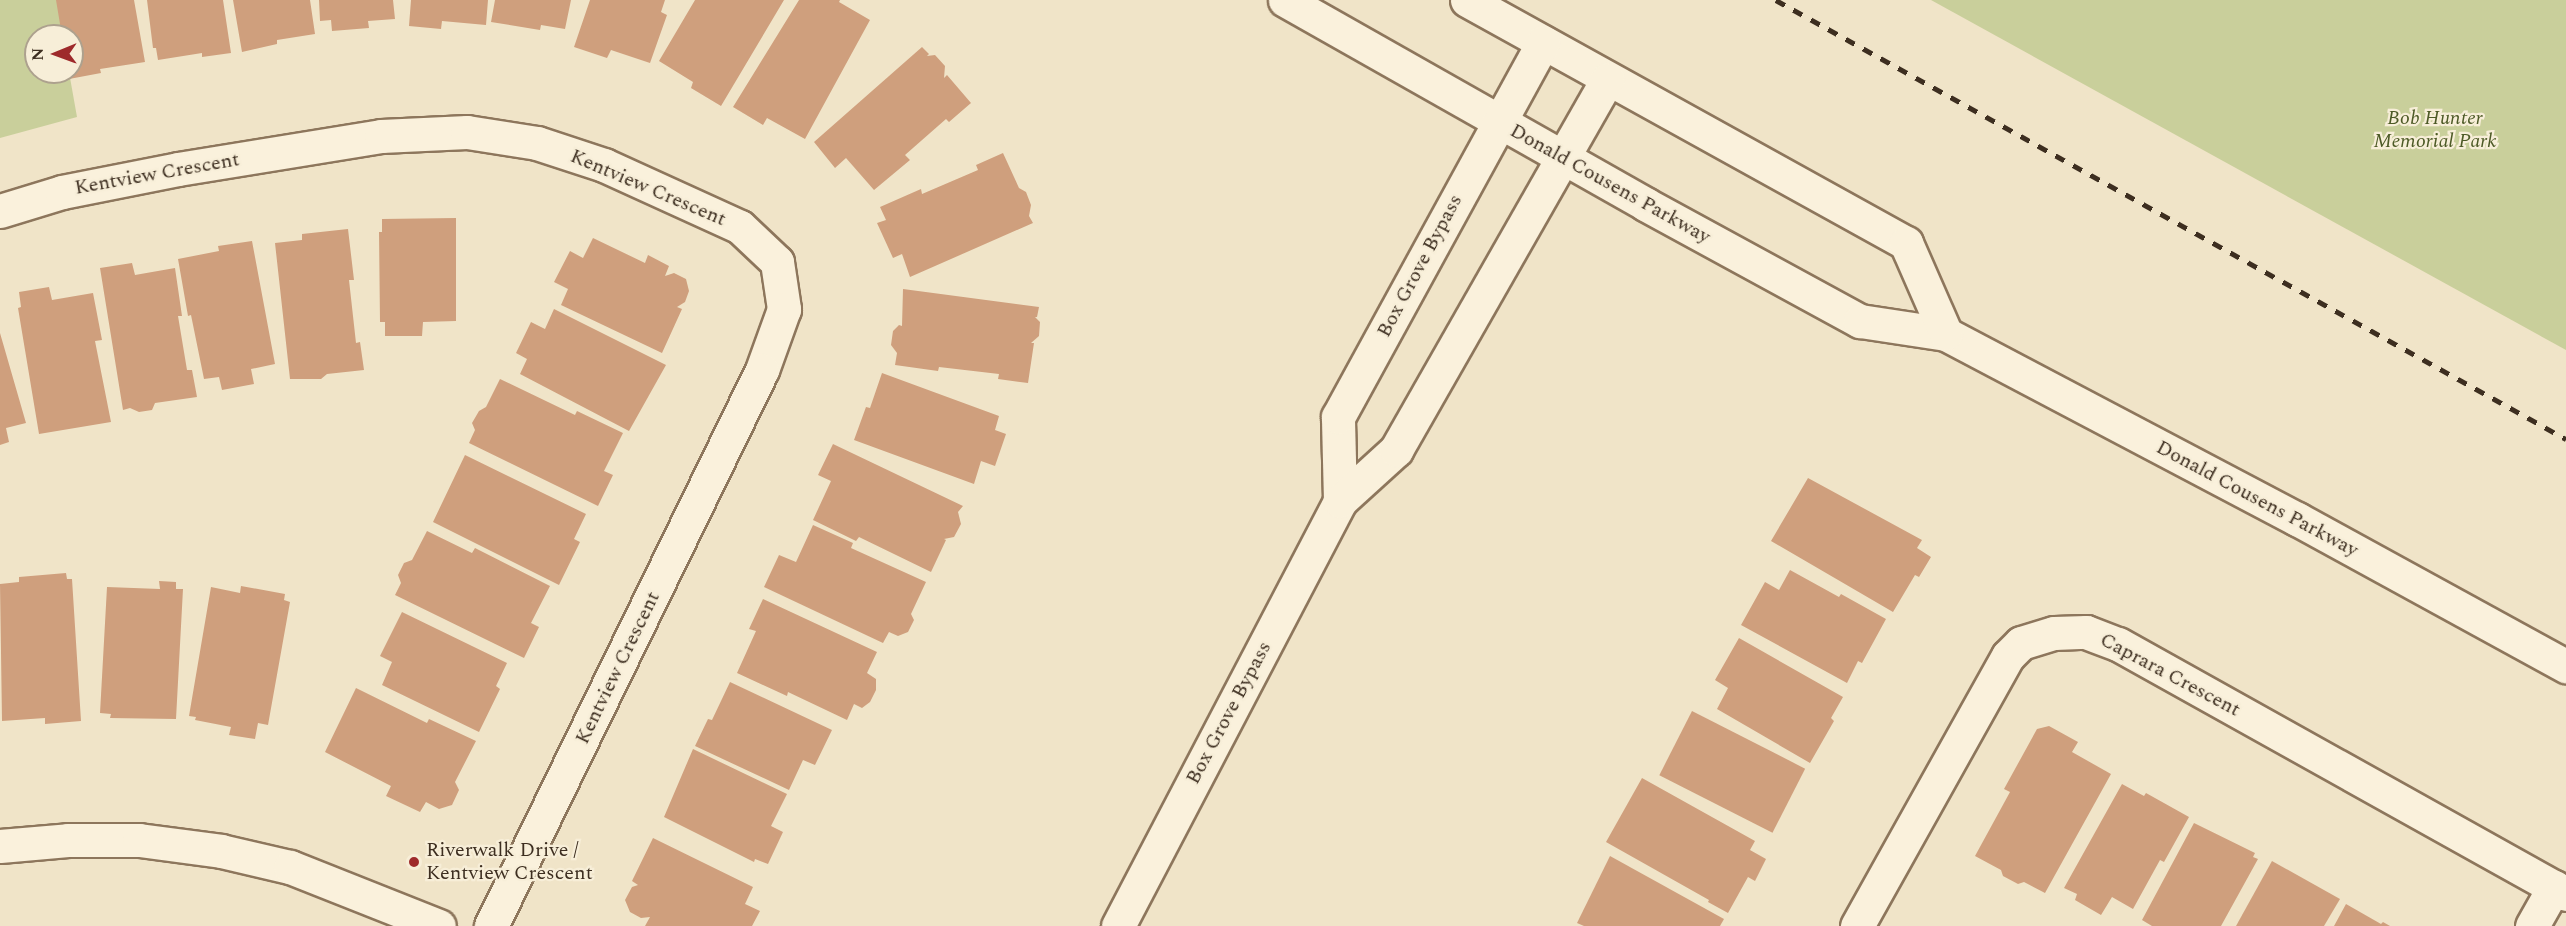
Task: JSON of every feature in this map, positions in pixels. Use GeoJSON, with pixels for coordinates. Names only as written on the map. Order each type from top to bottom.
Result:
{"type":"FeatureCollection","features":[{"type":"Feature","properties":{"kind":"main road","name":"Donald Cousens Parkway"},"geometry":{"type":"LineString","coordinates":[[1285,0],[1562,158],[1860,321],[1946,334],[2297,519],[2566,666]]}},
{"type":"Feature","properties":{"kind":"main road"},"geometry":{"type":"LineString","coordinates":[[1467,0],[1906,243],[1946,334]]}},
{"type":"Feature","properties":{"kind":"main road","name":"Box Grove Bypass"},"geometry":{"type":"LineString","coordinates":[[1340,501],[1338,417],[1543,42]]}},
{"type":"Feature","properties":{"kind":"main road","name":"Box Grove Bypass"},"geometry":{"type":"LineString","coordinates":[[1118,926],[1340,501],[1396,450],[1608,79]]}},
{"type":"Feature","properties":{"kind":"main road","name":"Kentview Crescent"},"geometry":{"type":"LineString","coordinates":[[0,211],[62,192],[202,165],[381,136],[467,132],[537,143],[604,165],[740,227],[777,262],[784,309],[762,370],[491,926]]}},
{"type":"Feature","properties":{"kind":"main road","name":"Caprara Crescent"},"geometry":{"type":"LineString","coordinates":[[1857,926],[2008,657],[2021,643],[2065,633],[2086,632],[2118,644],[2560,891]]}},
{"type":"Feature","properties":{"kind":"main road"},"geometry":{"type":"LineString","coordinates":[[0,846],[68,840],[128,840],[221,851],[290,867],[439,926]]}},
{"type":"Feature","properties":{"kind":"main road"},"geometry":{"type":"LineString","coordinates":[[2532,926],[2560,891]]}},
{"type":"Feature","properties":{"kind":"green space"},"geometry":{"type":"Polygon","coordinates":[[[0,0],[57,0],[61,24],[24,24],[24,84],[71,84],[77,117],[0,138],[0,0]]]}},
{"type":"Feature","properties":{"kind":"green space","name":"Bob Hunter Memorial Park"},"geometry":{"type":"Polygon","coordinates":[[[1931,0],[2566,0],[2566,350],[1931,0]]]}},
{"type":"Feature","properties":{"kind":"building"},"geometry":{"type":"Polygon","coordinates":[[[56,0],[134,0],[145,62],[100,69],[101,73],[84,76],[84,24],[60,24],[56,0]]]}},
{"type":"Feature","properties":{"kind":"building"},"geometry":{"type":"Polygon","coordinates":[[[147,0],[223,0],[231,53],[202,57],[202,53],[158,60],[156,48],[153,48],[147,0]]]}},
{"type":"Feature","properties":{"kind":"building"},"geometry":{"type":"Polygon","coordinates":[[[233,0],[310,0],[315,34],[277,40],[277,44],[242,52],[233,0]]]}},
{"type":"Feature","properties":{"kind":"building"},"geometry":{"type":"Polygon","coordinates":[[[319,0],[393,0],[395,19],[368,21],[369,28],[332,31],[331,20],[320,21],[319,0]]]}},
{"type":"Feature","properties":{"kind":"building"},"geometry":{"type":"Polygon","coordinates":[[[411,0],[488,0],[486,25],[442,21],[441,29],[409,26],[411,0]]]}},
{"type":"Feature","properties":{"kind":"building"},"geometry":{"type":"Polygon","coordinates":[[[495,0],[571,0],[565,29],[541,25],[540,30],[491,22],[495,0]]]}},
{"type":"Feature","properties":{"kind":"building"},"geometry":{"type":"Polygon","coordinates":[[[590,0],[665,0],[661,12],[667,15],[650,63],[611,50],[607,58],[574,47],[590,0]]]}},
{"type":"Feature","properties":{"kind":"building"},"geometry":{"type":"Polygon","coordinates":[[[695,0],[784,0],[721,106],[691,88],[693,82],[659,61],[695,0]]]}},
{"type":"Feature","properties":{"kind":"building"},"geometry":{"type":"Polygon","coordinates":[[[799,0],[840,0],[839,2],[870,20],[805,139],[767,118],[763,125],[733,107],[799,0]]]}},
{"type":"Feature","properties":{"kind":"building"},"geometry":{"type":"Polygon","coordinates":[[[922,47],[929,54],[927,56],[935,55],[945,66],[944,78],[947,75],[971,103],[949,122],[946,119],[905,155],[910,160],[874,190],[846,158],[835,168],[814,142],[922,47]]]}},
{"type":"Feature","properties":{"kind":"building"},"geometry":{"type":"Polygon","coordinates":[[[1003,153],[1019,188],[1026,192],[1031,205],[1029,216],[1033,223],[910,277],[902,254],[893,258],[877,223],[886,220],[880,207],[921,189],[922,194],[978,170],[976,165],[1003,153]]]}},
{"type":"Feature","properties":{"kind":"building"},"geometry":{"type":"Polygon","coordinates":[[[456,218],[456,321],[423,322],[422,336],[385,336],[385,322],[380,322],[379,232],[382,232],[382,219],[456,218]]]}},
{"type":"Feature","properties":{"kind":"building"},"geometry":{"type":"Polygon","coordinates":[[[348,229],[354,280],[349,280],[356,343],[360,342],[364,370],[327,374],[321,379],[290,379],[275,243],[302,240],[302,234],[348,229]]]}},
{"type":"Feature","properties":{"kind":"building"},"geometry":{"type":"Polygon","coordinates":[[[593,238],[645,263],[648,255],[669,266],[665,276],[674,273],[686,279],[689,291],[685,302],[677,307],[682,309],[662,353],[561,305],[568,289],[554,282],[570,251],[583,258],[593,238]]]}},
{"type":"Feature","properties":{"kind":"building"},"geometry":{"type":"Polygon","coordinates":[[[252,241],[275,364],[251,369],[254,384],[222,390],[219,377],[204,379],[191,315],[188,316],[178,259],[219,251],[218,246],[252,241]]]}},
{"type":"Feature","properties":{"kind":"building"},"geometry":{"type":"Polygon","coordinates":[[[132,263],[135,275],[175,268],[182,316],[178,316],[187,370],[192,370],[197,397],[155,403],[152,410],[139,412],[130,408],[123,410],[100,268],[132,263]]]}},
{"type":"Feature","properties":{"kind":"building"},"geometry":{"type":"Polygon","coordinates":[[[49,287],[52,300],[93,293],[102,340],[95,341],[111,422],[39,434],[18,308],[21,307],[19,292],[49,287]]]}},
{"type":"Feature","properties":{"kind":"building"},"geometry":{"type":"Polygon","coordinates":[[[903,289],[1039,307],[1037,317],[1035,317],[1040,322],[1039,336],[1031,343],[1034,343],[1028,383],[998,379],[999,374],[939,367],[938,371],[895,365],[897,353],[891,345],[893,331],[899,325],[902,326],[903,289]]]}},
{"type":"Feature","properties":{"kind":"building"},"geometry":{"type":"Polygon","coordinates":[[[554,309],[666,365],[629,431],[520,374],[527,359],[516,353],[531,322],[545,329],[554,309]]]}},
{"type":"Feature","properties":{"kind":"building"},"geometry":{"type":"Polygon","coordinates":[[[0,333],[26,423],[6,428],[9,442],[0,445],[0,333]]]}},
{"type":"Feature","properties":{"kind":"building"},"geometry":{"type":"Polygon","coordinates":[[[882,373],[999,416],[995,430],[1006,434],[995,466],[981,461],[974,484],[854,440],[866,407],[870,408],[882,373]]]}},
{"type":"Feature","properties":{"kind":"building"},"geometry":{"type":"Polygon","coordinates":[[[500,379],[575,415],[577,411],[623,433],[604,471],[613,475],[598,506],[469,443],[475,430],[472,423],[479,411],[486,407],[500,379]]]}},
{"type":"Feature","properties":{"kind":"building"},"geometry":{"type":"Polygon","coordinates":[[[833,444],[963,506],[958,512],[961,524],[954,537],[944,539],[946,540],[931,572],[859,537],[856,541],[813,520],[831,481],[818,475],[833,444]]]}},
{"type":"Feature","properties":{"kind":"building"},"geometry":{"type":"Polygon","coordinates":[[[465,455],[586,514],[574,539],[580,542],[559,585],[433,522],[465,455]]]}},
{"type":"Feature","properties":{"kind":"building"},"geometry":{"type":"Polygon","coordinates":[[[1808,478],[1922,540],[1917,548],[1931,557],[1919,577],[1915,575],[1893,612],[1771,541],[1808,478]]]}},
{"type":"Feature","properties":{"kind":"building"},"geometry":{"type":"Polygon","coordinates":[[[813,525],[853,543],[851,548],[926,582],[911,614],[914,620],[908,632],[898,636],[889,632],[883,643],[764,587],[779,555],[796,562],[813,525]]]}},
{"type":"Feature","properties":{"kind":"building"},"geometry":{"type":"Polygon","coordinates":[[[427,531],[472,553],[475,548],[550,586],[531,623],[539,627],[524,658],[395,595],[401,583],[398,575],[404,563],[412,560],[427,531]]]}},
{"type":"Feature","properties":{"kind":"building"},"geometry":{"type":"Polygon","coordinates":[[[1790,570],[1839,597],[1841,594],[1886,619],[1862,663],[1858,661],[1847,683],[1741,625],[1765,582],[1779,590],[1790,570]]]}},
{"type":"Feature","properties":{"kind":"building"},"geometry":{"type":"Polygon","coordinates":[[[66,573],[67,579],[72,579],[81,721],[45,724],[45,718],[2,721],[0,584],[19,582],[19,577],[66,573]]]}},
{"type":"Feature","properties":{"kind":"building"},"geometry":{"type":"Polygon","coordinates":[[[159,581],[176,582],[176,589],[183,589],[176,719],[110,718],[111,714],[100,713],[107,587],[160,589],[159,581]]]}},
{"type":"Feature","properties":{"kind":"building"},"geometry":{"type":"Polygon","coordinates":[[[241,586],[285,594],[284,600],[290,602],[268,725],[258,723],[255,739],[229,735],[231,727],[195,720],[196,717],[189,716],[211,587],[240,593],[241,586]]]}},
{"type":"Feature","properties":{"kind":"building"},"geometry":{"type":"Polygon","coordinates":[[[763,599],[877,652],[867,673],[876,679],[876,690],[870,702],[862,708],[854,704],[847,720],[788,692],[787,696],[737,673],[756,631],[749,629],[763,599]]]}},
{"type":"Feature","properties":{"kind":"building"},"geometry":{"type":"Polygon","coordinates":[[[402,612],[507,663],[496,686],[500,689],[479,732],[382,685],[392,662],[380,656],[402,612]]]}},
{"type":"Feature","properties":{"kind":"building"},"geometry":{"type":"Polygon","coordinates":[[[1739,638],[1843,697],[1831,718],[1834,721],[1810,763],[1717,709],[1728,688],[1715,680],[1739,638]]]}},
{"type":"Feature","properties":{"kind":"building"},"geometry":{"type":"Polygon","coordinates":[[[730,682],[832,730],[815,765],[803,760],[789,790],[695,746],[708,719],[712,720],[730,682]]]}},
{"type":"Feature","properties":{"kind":"building"},"geometry":{"type":"Polygon","coordinates":[[[356,688],[427,723],[429,719],[476,741],[455,782],[459,790],[452,805],[439,809],[426,802],[420,812],[386,796],[391,786],[325,752],[356,688]]]}},
{"type":"Feature","properties":{"kind":"building"},"geometry":{"type":"Polygon","coordinates":[[[1692,711],[1805,769],[1772,833],[1659,775],[1692,711]]]}},
{"type":"Feature","properties":{"kind":"building"},"geometry":{"type":"Polygon","coordinates":[[[2049,726],[2078,742],[2072,752],[2111,774],[2045,893],[2024,882],[2018,884],[2003,876],[2001,870],[1975,856],[2010,792],[2004,789],[2037,729],[2049,726]]]}},
{"type":"Feature","properties":{"kind":"building"},"geometry":{"type":"Polygon","coordinates":[[[693,749],[787,794],[771,826],[783,832],[768,864],[755,859],[754,862],[664,817],[693,749]]]}},
{"type":"Feature","properties":{"kind":"building"},"geometry":{"type":"Polygon","coordinates":[[[1642,778],[1755,841],[1750,850],[1766,859],[1755,881],[1748,877],[1728,913],[1606,842],[1642,778]]]}},
{"type":"Feature","properties":{"kind":"building"},"geometry":{"type":"Polygon","coordinates":[[[2122,784],[2144,796],[2146,793],[2189,817],[2164,862],[2160,860],[2133,909],[2112,897],[2101,915],[2075,900],[2077,894],[2064,888],[2122,784]]]}},
{"type":"Feature","properties":{"kind":"building"},"geometry":{"type":"Polygon","coordinates":[[[2194,823],[2255,853],[2253,857],[2258,859],[2221,926],[2152,926],[2142,920],[2194,823]]]}},
{"type":"Feature","properties":{"kind":"building"},"geometry":{"type":"Polygon","coordinates":[[[653,838],[753,887],[745,904],[760,911],[752,926],[645,926],[650,917],[641,918],[630,912],[625,900],[632,887],[638,885],[632,881],[653,838]]]}},
{"type":"Feature","properties":{"kind":"building"},"geometry":{"type":"Polygon","coordinates":[[[1610,856],[1724,919],[1720,926],[1584,926],[1577,923],[1610,856]]]}},
{"type":"Feature","properties":{"kind":"building"},"geometry":{"type":"Polygon","coordinates":[[[2272,861],[2340,899],[2324,926],[2236,926],[2272,861]]]}},
{"type":"Feature","properties":{"kind":"building"},"geometry":{"type":"Polygon","coordinates":[[[2346,904],[2381,924],[2383,922],[2390,926],[2334,926],[2346,904]]]}},
{"type":"Feature","properties":{"kind":"railway"},"geometry":{"type":"LineString","coordinates":[[1776,0],[2566,439]]}},
{"type":"Feature","properties":{"kind":"place","name":"Riverwalk Drive / Kentview Crescent"},"geometry":{"type":"Point","coordinates":[414,862]}}]}
